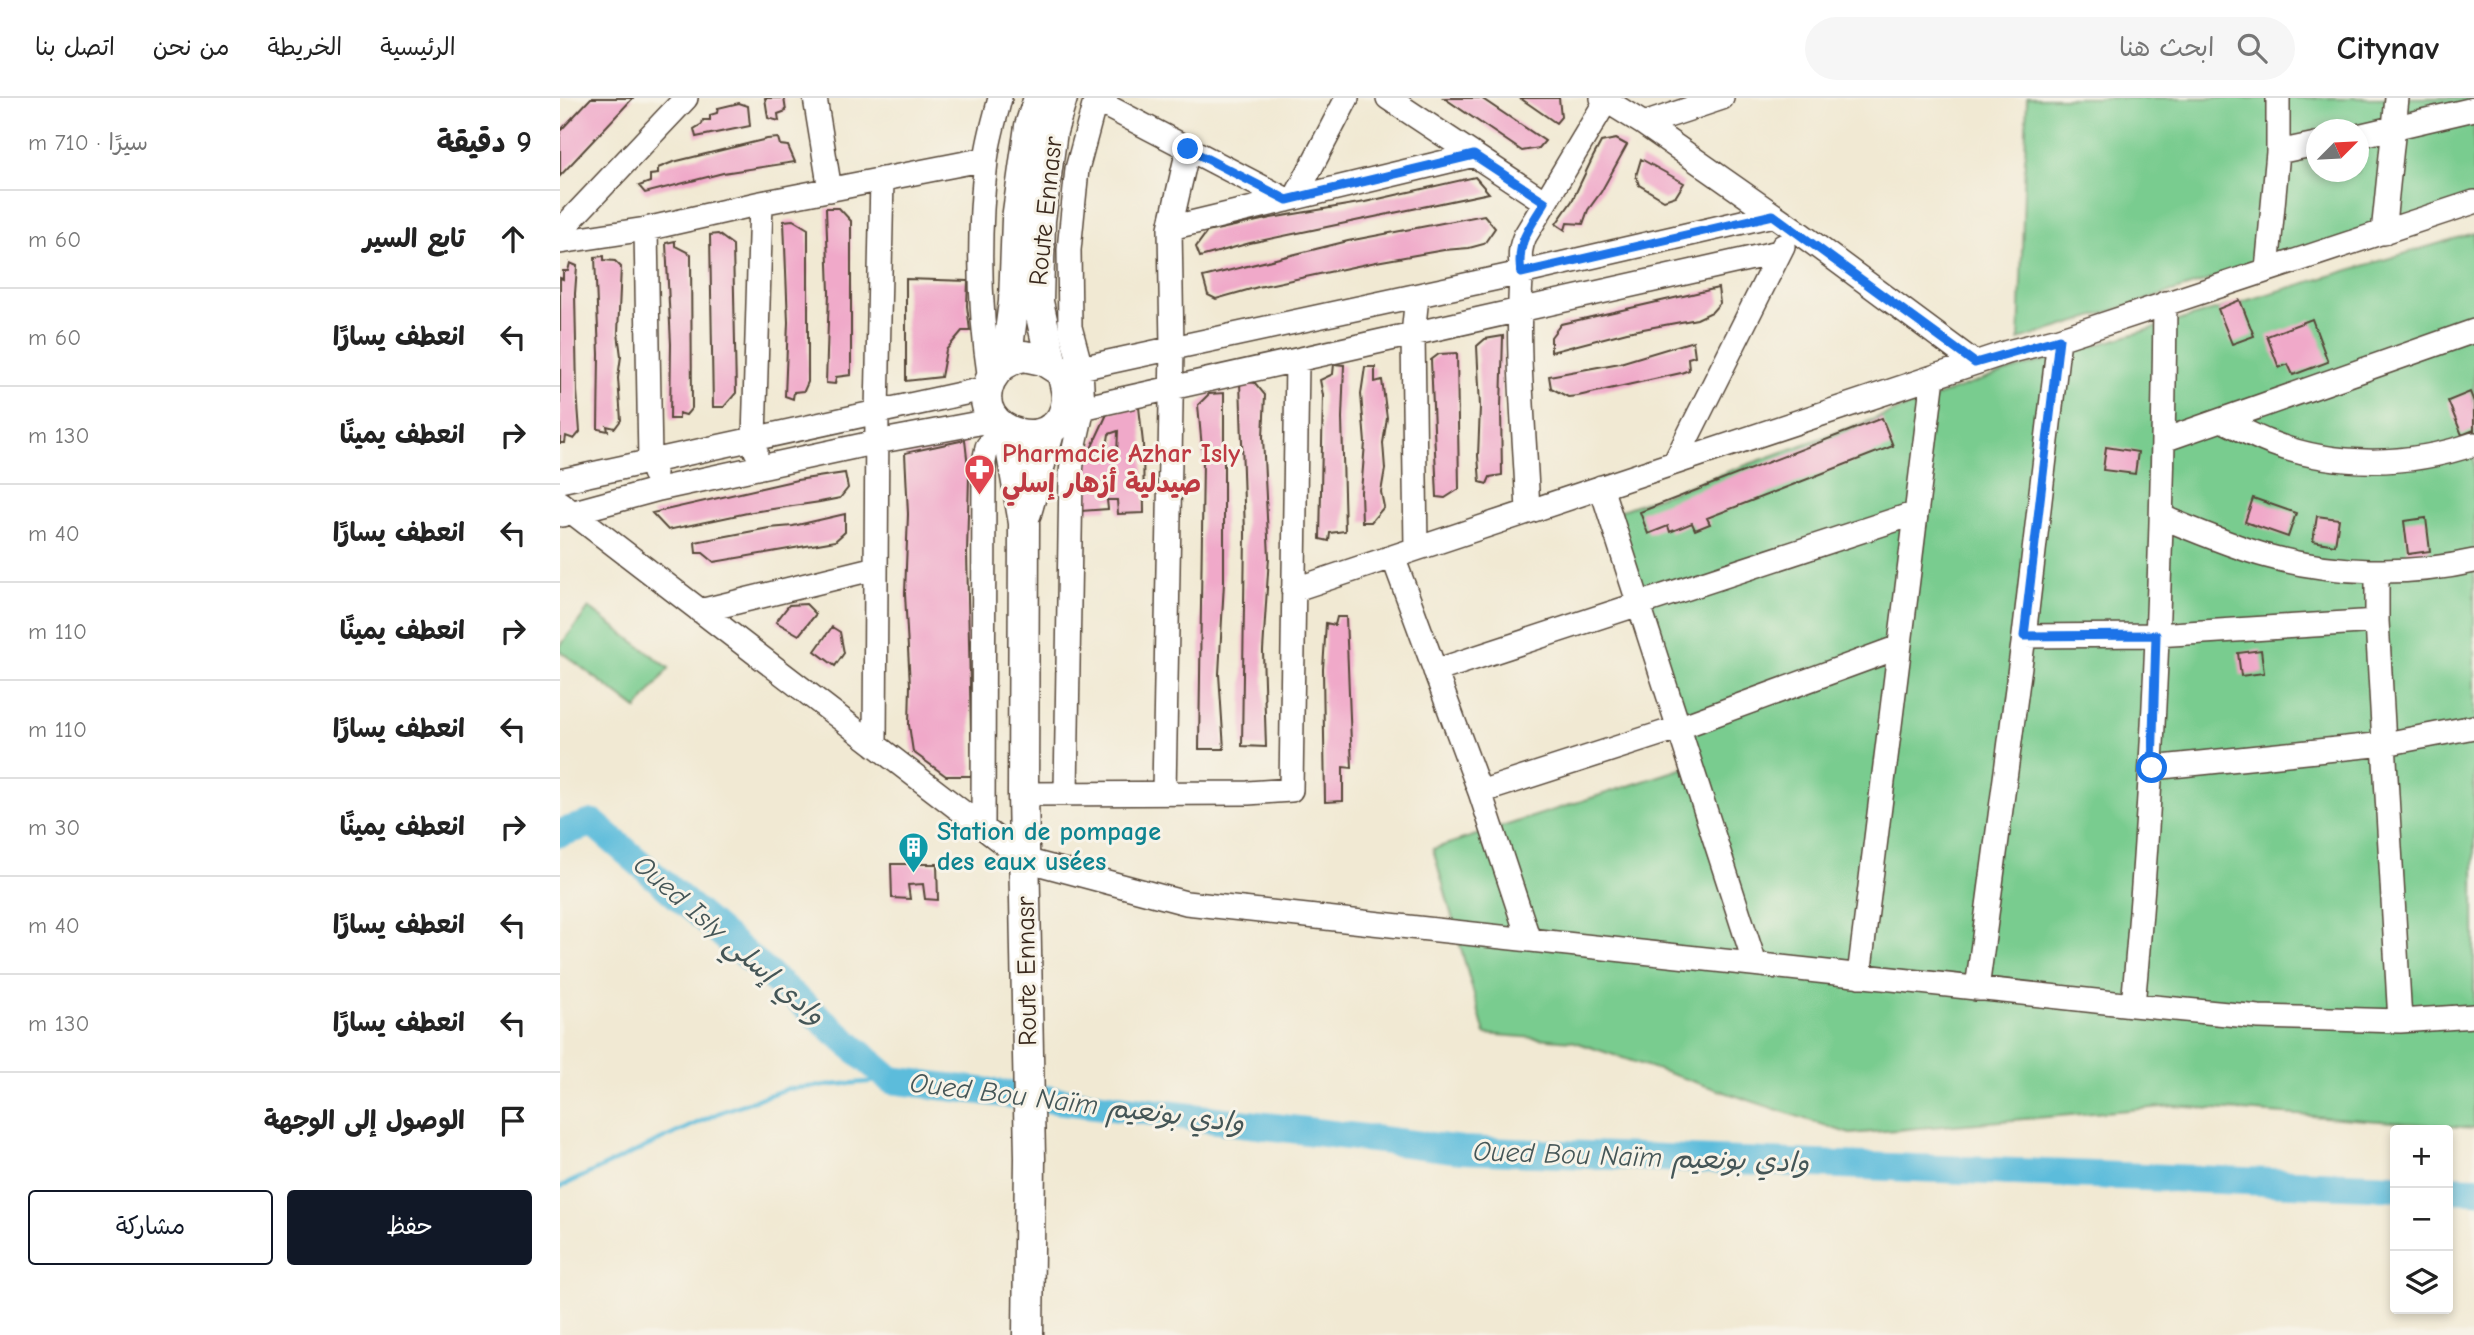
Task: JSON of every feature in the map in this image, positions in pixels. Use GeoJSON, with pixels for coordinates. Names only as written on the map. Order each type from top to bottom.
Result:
{"type":"FeatureCollection","features":[{"type":"Feature","properties":{"kind":"main road","name":"Route Ennasr"},"geometry":{"type":"LineString","coordinates":[[995,377],[1014,302],[1017,219],[1030,127],[1039,98]]}},
{"type":"Feature","properties":{"kind":"main road","name":"Route Ennasr"},"geometry":{"type":"LineString","coordinates":[[1062,98],[1052,131],[1040,220],[1038,302],[1065,368]]}},
{"type":"Feature","properties":{"kind":"main road"},"geometry":{"type":"LineString","coordinates":[[1034,357],[1065,368],[1066,416],[1029,436],[1002,426],[989,410],[995,377],[1014,358],[1034,357]]}},
{"type":"Feature","properties":{"kind":"main road","name":"Route Ennasr"},"geometry":{"type":"LineString","coordinates":[[1024,523],[1066,416]]}},
{"type":"Feature","properties":{"kind":"main road","name":"Route Ennasr"},"geometry":{"type":"LineString","coordinates":[[1002,426],[1024,523],[1023,794],[1030,1158],[1028,1335]]}},
{"type":"Feature","properties":{"kind":"street"},"geometry":{"type":"LineString","coordinates":[[560,231],[685,98]]}},
{"type":"Feature","properties":{"kind":"street"},"geometry":{"type":"LineString","coordinates":[[815,98],[830,190]]}},
{"type":"Feature","properties":{"kind":"street"},"geometry":{"type":"LineString","coordinates":[[560,481],[877,412],[995,377],[984,337],[981,257],[986,159],[1000,98]]}},
{"type":"Feature","properties":{"kind":"street"},"geometry":{"type":"LineString","coordinates":[[1291,199],[1347,98]]}},
{"type":"Feature","properties":{"kind":"street"},"geometry":{"type":"LineString","coordinates":[[1388,98],[1545,202]]}},
{"type":"Feature","properties":{"kind":"street"},"geometry":{"type":"LineString","coordinates":[[1644,124],[1722,98]]}},
{"type":"Feature","properties":{"kind":"street"},"geometry":{"type":"LineString","coordinates":[[2267,270],[2278,152],[2278,98]]}},
{"type":"Feature","properties":{"kind":"street"},"geometry":{"type":"LineString","coordinates":[[2383,233],[2397,98]]}},
{"type":"Feature","properties":{"kind":"street"},"geometry":{"type":"LineString","coordinates":[[1291,199],[1188,149],[1096,99],[1077,169],[1069,250],[1070,327],[1065,368],[1417,296],[1773,215]]}},
{"type":"Feature","properties":{"kind":"street"},"geometry":{"type":"LineString","coordinates":[[1528,512],[1519,312],[1521,245],[1604,99],[1794,229],[1975,363]]}},
{"type":"Feature","properties":{"kind":"street"},"geometry":{"type":"LineString","coordinates":[[2369,134],[2474,109]]}},
{"type":"Feature","properties":{"kind":"street"},"geometry":{"type":"LineString","coordinates":[[2278,152],[2306,146]]}},
{"type":"Feature","properties":{"kind":"street"},"geometry":{"type":"LineString","coordinates":[[1164,792],[1172,348],[1170,228],[1188,149]]}},
{"type":"Feature","properties":{"kind":"street"},"geometry":{"type":"LineString","coordinates":[[1170,228],[1474,155]]}},
{"type":"Feature","properties":{"kind":"street"},"geometry":{"type":"LineString","coordinates":[[560,242],[646,229],[761,203],[986,159]]}},
{"type":"Feature","properties":{"kind":"street"},"geometry":{"type":"LineString","coordinates":[[875,745],[877,412],[882,179]]}},
{"type":"Feature","properties":{"kind":"street"},"geometry":{"type":"LineString","coordinates":[[1293,590],[1975,363],[2059,339],[2474,202]]}},
{"type":"Feature","properties":{"kind":"street"},"geometry":{"type":"LineString","coordinates":[[759,467],[754,438],[761,203]]}},
{"type":"Feature","properties":{"kind":"street"},"geometry":{"type":"LineString","coordinates":[[646,229],[650,461],[659,489]]}},
{"type":"Feature","properties":{"kind":"street"},"geometry":{"type":"LineString","coordinates":[[1675,462],[1779,252],[1794,229]]}},
{"type":"Feature","properties":{"kind":"street"},"geometry":{"type":"LineString","coordinates":[[1066,793],[1073,453],[1066,416],[1170,388],[1779,252]]}},
{"type":"Feature","properties":{"kind":"street"},"geometry":{"type":"LineString","coordinates":[[1416,549],[1413,335],[1417,296]]}},
{"type":"Feature","properties":{"kind":"street"},"geometry":{"type":"LineString","coordinates":[[2133,1005],[2152,768],[2162,517],[2165,303]]}},
{"type":"Feature","properties":{"kind":"street"},"geometry":{"type":"LineString","coordinates":[[2164,440],[2474,331]]}},
{"type":"Feature","properties":{"kind":"street"},"geometry":{"type":"LineString","coordinates":[[1977,989],[2024,636],[2059,339]]}},
{"type":"Feature","properties":{"kind":"street"},"geometry":{"type":"LineString","coordinates":[[1023,794],[1248,793],[1291,790],[1297,360]]}},
{"type":"Feature","properties":{"kind":"street"},"geometry":{"type":"LineString","coordinates":[[1859,976],[1933,377]]}},
{"type":"Feature","properties":{"kind":"street"},"geometry":{"type":"LineString","coordinates":[[2222,420],[2271,443],[2308,454],[2350,460],[2414,459],[2474,444]]}},
{"type":"Feature","properties":{"kind":"street"},"geometry":{"type":"LineString","coordinates":[[564,511],[877,442],[1002,426]]}},
{"type":"Feature","properties":{"kind":"street"},"geometry":{"type":"LineString","coordinates":[[983,827],[984,462],[987,447],[1002,426]]}},
{"type":"Feature","properties":{"kind":"street"},"geometry":{"type":"LineString","coordinates":[[1601,487],[1755,964]]}},
{"type":"Feature","properties":{"kind":"street"},"geometry":{"type":"LineString","coordinates":[[564,511],[700,611],[1025,860],[1186,903],[2259,1017],[2400,1021],[2474,1016]]}},
{"type":"Feature","properties":{"kind":"street"},"geometry":{"type":"LineString","coordinates":[[1435,671],[1916,513]]}},
{"type":"Feature","properties":{"kind":"street"},"geometry":{"type":"LineString","coordinates":[[2162,517],[2236,547],[2304,564],[2377,571],[2453,566],[2474,561]]}},
{"type":"Feature","properties":{"kind":"street"},"geometry":{"type":"LineString","coordinates":[[1392,557],[1480,792],[1529,940]]}},
{"type":"Feature","properties":{"kind":"street"},"geometry":{"type":"LineString","coordinates":[[700,611],[876,568]]}},
{"type":"Feature","properties":{"kind":"street"},"geometry":{"type":"LineString","coordinates":[[2377,571],[2377,621],[2400,1021]]}},
{"type":"Feature","properties":{"kind":"street"},"geometry":{"type":"LineString","coordinates":[[2024,636],[2156,635],[2377,621]]}},
{"type":"Feature","properties":{"kind":"street"},"geometry":{"type":"LineString","coordinates":[[1480,792],[1678,728],[1899,647]]}},
{"type":"Feature","properties":{"kind":"street"},"geometry":{"type":"LineString","coordinates":[[2152,768],[2385,744],[2474,727]]}},
{"type":"Feature","properties":{"kind":"green space"},"geometry":{"type":"Polygon","coordinates":[[[2027,98],[2474,98],[2474,197],[2019,340],[2027,98]]]}},
{"type":"Feature","properties":{"kind":"green space"},"geometry":{"type":"Polygon","coordinates":[[[2474,233],[2474,1128],[2174,1106],[1850,1134],[1572,1041],[1485,1034],[1433,849],[1687,767],[1619,511],[1999,374],[2474,233]]]}},
{"type":"Feature","properties":{"kind":"green space"},"geometry":{"type":"Polygon","coordinates":[[[589,608],[669,668],[637,709],[560,651],[560,646],[589,608]]]}},
{"type":"Feature","properties":{"kind":"building"},"geometry":{"type":"Polygon","coordinates":[[[591,98],[633,98],[560,176],[560,131],[591,98]]]}},
{"type":"Feature","properties":{"kind":"building"},"geometry":{"type":"Polygon","coordinates":[[[765,98],[784,98],[786,111],[778,114],[779,121],[768,118],[765,98]]]}},
{"type":"Feature","properties":{"kind":"building"},"geometry":{"type":"Polygon","coordinates":[[[1444,98],[1481,98],[1545,141],[1539,148],[1522,151],[1444,98]]]}},
{"type":"Feature","properties":{"kind":"building"},"geometry":{"type":"Polygon","coordinates":[[[1520,98],[1559,98],[1561,117],[1556,123],[1520,98]]]}},
{"type":"Feature","properties":{"kind":"building"},"geometry":{"type":"Polygon","coordinates":[[[739,103],[748,106],[750,126],[696,137],[694,129],[702,124],[703,120],[710,120],[710,115],[717,113],[718,108],[739,103]]]}},
{"type":"Feature","properties":{"kind":"building"},"geometry":{"type":"Polygon","coordinates":[[[778,138],[780,145],[788,146],[795,162],[723,173],[645,193],[639,186],[650,182],[650,175],[658,174],[658,168],[673,162],[778,138]]]}},
{"type":"Feature","properties":{"kind":"building"},"geometry":{"type":"Polygon","coordinates":[[[1616,139],[1627,145],[1601,192],[1588,210],[1583,224],[1567,223],[1565,230],[1556,224],[1572,201],[1601,142],[1616,139]]]}},
{"type":"Feature","properties":{"kind":"building"},"geometry":{"type":"Polygon","coordinates":[[[1641,159],[1684,183],[1676,196],[1664,200],[1639,185],[1636,176],[1641,159]]]}},
{"type":"Feature","properties":{"kind":"building"},"geometry":{"type":"Polygon","coordinates":[[[1475,177],[1489,193],[1250,243],[1200,257],[1196,247],[1207,232],[1365,202],[1475,177]]]}},
{"type":"Feature","properties":{"kind":"building"},"geometry":{"type":"Polygon","coordinates":[[[826,208],[839,208],[851,221],[851,375],[836,377],[835,384],[826,383],[829,292],[826,208]]]}},
{"type":"Feature","properties":{"kind":"building"},"geometry":{"type":"Polygon","coordinates":[[[1484,215],[1495,228],[1484,244],[1469,248],[1376,262],[1258,287],[1216,299],[1208,295],[1203,277],[1348,241],[1484,215]]]}},
{"type":"Feature","properties":{"kind":"building"},"geometry":{"type":"Polygon","coordinates":[[[793,220],[808,229],[808,382],[804,391],[794,392],[793,399],[785,396],[788,322],[784,221],[793,220]]]}},
{"type":"Feature","properties":{"kind":"building"},"geometry":{"type":"Polygon","coordinates":[[[718,234],[733,245],[736,393],[724,407],[713,407],[710,235],[718,234]]]}},
{"type":"Feature","properties":{"kind":"building"},"geometry":{"type":"Polygon","coordinates":[[[675,241],[675,246],[691,254],[692,408],[686,415],[679,413],[679,419],[670,419],[671,344],[666,243],[675,241]]]}},
{"type":"Feature","properties":{"kind":"building"},"geometry":{"type":"Polygon","coordinates":[[[604,256],[604,260],[615,261],[621,267],[618,333],[621,356],[618,378],[621,420],[615,428],[607,426],[608,431],[598,429],[599,354],[595,257],[604,256]]]}},
{"type":"Feature","properties":{"kind":"building"},"geometry":{"type":"Polygon","coordinates":[[[570,263],[577,266],[575,294],[580,432],[574,439],[566,436],[565,443],[560,443],[560,278],[563,279],[563,271],[568,271],[570,263]]]}},
{"type":"Feature","properties":{"kind":"building"},"geometry":{"type":"Polygon","coordinates":[[[906,279],[968,281],[970,331],[962,331],[946,350],[941,377],[906,381],[906,279]]]}},
{"type":"Feature","properties":{"kind":"building"},"geometry":{"type":"Polygon","coordinates":[[[1718,288],[1720,303],[1712,312],[1697,319],[1627,332],[1551,352],[1551,337],[1561,324],[1718,288]]]}},
{"type":"Feature","properties":{"kind":"building"},"geometry":{"type":"Polygon","coordinates":[[[2240,300],[2254,336],[2232,344],[2218,309],[2240,300]]]}},
{"type":"Feature","properties":{"kind":"building"},"geometry":{"type":"Polygon","coordinates":[[[2312,319],[2328,362],[2293,375],[2288,364],[2279,368],[2267,336],[2312,319]]]}},
{"type":"Feature","properties":{"kind":"building"},"geometry":{"type":"Polygon","coordinates":[[[1503,336],[1502,475],[1490,477],[1487,484],[1480,482],[1478,456],[1480,407],[1477,346],[1485,339],[1503,336]]]}},
{"type":"Feature","properties":{"kind":"building"},"geometry":{"type":"Polygon","coordinates":[[[1693,341],[1695,356],[1688,358],[1689,370],[1681,373],[1578,396],[1568,397],[1551,388],[1549,376],[1620,363],[1693,341]]]}},
{"type":"Feature","properties":{"kind":"building"},"geometry":{"type":"Polygon","coordinates":[[[1457,353],[1459,489],[1445,498],[1437,497],[1431,360],[1439,354],[1457,353]]]}},
{"type":"Feature","properties":{"kind":"building"},"geometry":{"type":"Polygon","coordinates":[[[1334,364],[1344,365],[1342,418],[1345,531],[1330,533],[1329,541],[1320,539],[1323,395],[1320,380],[1333,374],[1334,364]]]}},
{"type":"Feature","properties":{"kind":"building"},"geometry":{"type":"Polygon","coordinates":[[[1365,367],[1375,367],[1375,382],[1382,380],[1387,418],[1383,443],[1385,469],[1381,492],[1384,507],[1371,522],[1362,522],[1361,492],[1365,443],[1361,394],[1365,367]]]}},
{"type":"Feature","properties":{"kind":"building"},"geometry":{"type":"Polygon","coordinates":[[[1240,381],[1255,383],[1265,395],[1263,437],[1269,557],[1263,651],[1266,747],[1242,746],[1245,533],[1240,381]]]}},
{"type":"Feature","properties":{"kind":"building"},"geometry":{"type":"Polygon","coordinates":[[[2470,392],[2474,402],[2474,430],[2462,435],[2448,401],[2470,392]]]}},
{"type":"Feature","properties":{"kind":"building"},"geometry":{"type":"Polygon","coordinates":[[[1224,393],[1224,582],[1219,674],[1224,749],[1199,749],[1203,459],[1198,405],[1209,394],[1224,393]]]}},
{"type":"Feature","properties":{"kind":"building"},"geometry":{"type":"Polygon","coordinates":[[[1139,407],[1143,443],[1144,513],[1118,514],[1117,500],[1107,500],[1108,509],[1081,511],[1082,453],[1089,453],[1108,412],[1139,407]],[[1118,431],[1109,434],[1106,453],[1117,454],[1118,431]]]}},
{"type":"Feature","properties":{"kind":"building"},"geometry":{"type":"Polygon","coordinates":[[[1882,418],[1893,446],[1707,518],[1710,524],[1695,530],[1692,523],[1670,532],[1668,526],[1648,534],[1640,512],[1882,418]]]}},
{"type":"Feature","properties":{"kind":"building"},"geometry":{"type":"Polygon","coordinates":[[[965,440],[969,476],[967,553],[972,776],[946,776],[913,752],[909,725],[910,685],[905,594],[908,514],[905,453],[965,440]]]}},
{"type":"Feature","properties":{"kind":"building"},"geometry":{"type":"Polygon","coordinates":[[[2106,447],[2138,452],[2135,474],[2103,470],[2106,447]]]}},
{"type":"Feature","properties":{"kind":"building"},"geometry":{"type":"Polygon","coordinates":[[[845,473],[848,488],[840,498],[752,512],[668,530],[652,513],[797,480],[845,473]]]}},
{"type":"Feature","properties":{"kind":"building"},"geometry":{"type":"Polygon","coordinates":[[[2253,498],[2296,513],[2288,537],[2245,522],[2253,498]]]}},
{"type":"Feature","properties":{"kind":"building"},"geometry":{"type":"Polygon","coordinates":[[[845,514],[845,532],[835,541],[714,562],[703,553],[696,553],[695,542],[793,526],[845,514]]]}},
{"type":"Feature","properties":{"kind":"building"},"geometry":{"type":"Polygon","coordinates":[[[2317,516],[2339,519],[2335,545],[2313,541],[2317,516]]]}},
{"type":"Feature","properties":{"kind":"building"},"geometry":{"type":"Polygon","coordinates":[[[2426,518],[2430,551],[2408,554],[2404,521],[2426,518]]]}},
{"type":"Feature","properties":{"kind":"building"},"geometry":{"type":"Polygon","coordinates":[[[806,604],[816,614],[799,635],[776,622],[789,605],[806,604]]]}},
{"type":"Feature","properties":{"kind":"building"},"geometry":{"type":"Polygon","coordinates":[[[1337,617],[1346,617],[1352,768],[1343,767],[1343,801],[1325,802],[1323,669],[1326,623],[1335,625],[1337,617]]]}},
{"type":"Feature","properties":{"kind":"building"},"geometry":{"type":"Polygon","coordinates":[[[832,627],[840,632],[844,653],[835,666],[815,651],[832,627]]]}},
{"type":"Feature","properties":{"kind":"building"},"geometry":{"type":"Polygon","coordinates":[[[2261,650],[2264,673],[2241,676],[2238,653],[2261,650]]]}},
{"type":"Feature","properties":{"kind":"building","name":"Station de pompage des eaux usées"},"geometry":{"type":"Polygon","coordinates":[[[891,864],[937,864],[938,900],[925,899],[923,884],[908,885],[910,899],[892,898],[891,864]]]}},
{"type":"Feature","properties":{"kind":"waterway","name":"Oued Bou Naïm وادي بونعيم"},"geometry":{"type":"LineString","coordinates":[[560,833],[593,823],[891,1080],[1462,1150],[2390,1187]]}},
{"type":"Feature","properties":{"kind":"waterway"},"geometry":{"type":"LineString","coordinates":[[560,1187],[721,1112],[786,1089],[891,1080]]}},
{"type":"Feature","properties":{"kind":"waterway","name":"Oued Bou Naïm وادي بونعيم"},"geometry":{"type":"LineString","coordinates":[[2453,1189],[2474,1190]]}},
{"type":"Feature","properties":{"kind":"place","name":"Pharmacie Azhar Isly صيدلية أزهار إسلي"},"geometry":{"type":"Point","coordinates":[979,496]}},
{"type":"Feature","properties":{"kind":"place","name":"Station de pompage des eaux usées"},"geometry":{"type":"Point","coordinates":[914,874]}},
{"type":"Feature","properties":{"kind":"route"},"geometry":{"type":"LineString","coordinates":[[1188,149],[1287,200],[1474,155],[1545,202],[1521,245],[1521,273],[1773,215],[1975,363],[2059,339],[2024,636],[2156,635],[2152,768]]}},
{"type":"Feature","properties":{"kind":"water label","name":"Oued Isly وادي إسلي"},"geometry":{"type":"Point","coordinates":[729,940]}}]}
